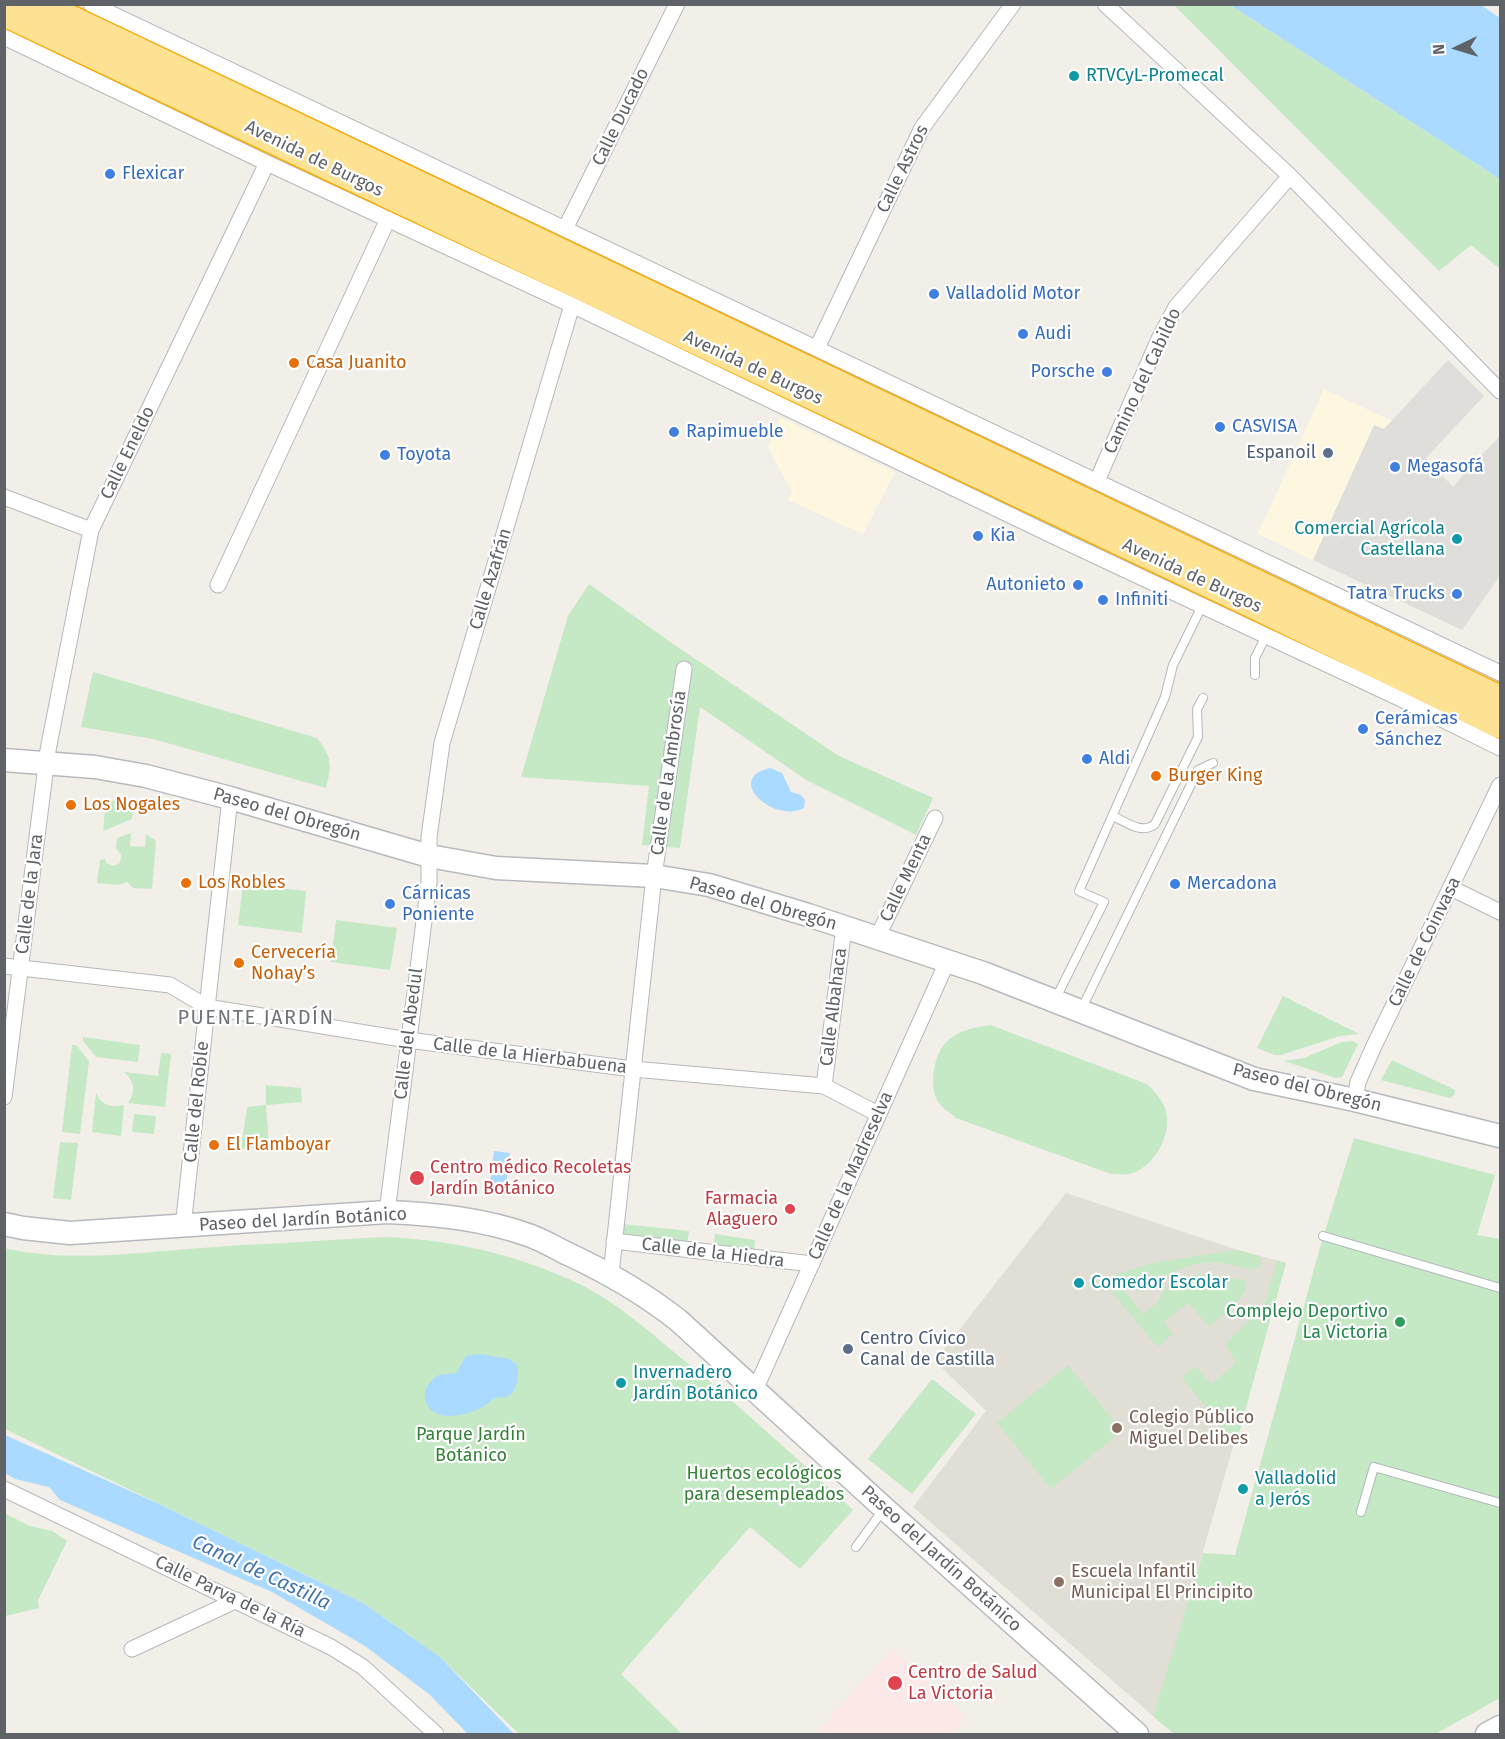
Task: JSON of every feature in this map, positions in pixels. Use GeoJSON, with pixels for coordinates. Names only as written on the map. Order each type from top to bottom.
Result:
{"type":"FeatureCollection","features":[{"type":"Feature","properties":{"kind":"highway","name":"Avenida de Burgos"},"geometry":{"type":"LineString","coordinates":[[38,4],[102,34],[222,103],[271,139],[462,230],[1282,619],[1350,639],[1500,700]]}},
{"type":"Feature","properties":{"kind":"highway","name":"Avenida de Burgos"},"geometry":{"type":"LineString","coordinates":[[4,12],[222,103]]}},
{"type":"Feature","properties":{"kind":"highway","name":"Avenida de Burgos"},"geometry":{"type":"LineString","coordinates":[[271,139],[689,314],[1112,514],[1282,619]]}},
{"type":"Feature","properties":{"kind":"highway","name":"Avenida de Burgos"},"geometry":{"type":"LineString","coordinates":[[1350,639],[1500,724]]}},
{"type":"Feature","properties":{"kind":"street"},"geometry":{"type":"LineString","coordinates":[[70,4],[95,19],[102,34]]}},
{"type":"Feature","properties":{"kind":"street"},"geometry":{"type":"LineString","coordinates":[[91,4],[1179,520],[1500,675]]}},
{"type":"Feature","properties":{"kind":"street","name":"Calle Ducado"},"geometry":{"type":"LineString","coordinates":[[565,229],[677,4]]}},
{"type":"Feature","properties":{"kind":"street","name":"Calle Astros"},"geometry":{"type":"LineString","coordinates":[[817,348],[922,128],[1013,4]]}},
{"type":"Feature","properties":{"kind":"street"},"geometry":{"type":"LineString","coordinates":[[1105,4],[1290,176],[1500,391]]}},
{"type":"Feature","properties":{"kind":"street","name":"Avenida de Burgos"},"geometry":{"type":"LineString","coordinates":[[4,37],[75,71],[271,139],[291,173],[1202,606],[1282,619],[1399,698],[1500,748]]}},
{"type":"Feature","properties":{"kind":"street"},"geometry":{"type":"LineString","coordinates":[[75,71],[190,117],[222,103],[228,78],[198,55]]}},
{"type":"Feature","properties":{"kind":"street"},"geometry":{"type":"LineString","coordinates":[[291,173],[270,151],[271,139],[289,110],[307,116],[388,155],[418,160]]}},
{"type":"Feature","properties":{"kind":"street","name":"Calle Eneldo"},"geometry":{"type":"LineString","coordinates":[[47,762],[91,530],[271,139]]}},
{"type":"Feature","properties":{"kind":"street","name":"Camino del Cabildo"},"geometry":{"type":"LineString","coordinates":[[1097,481],[1159,339],[1176,307],[1290,176]]}},
{"type":"Feature","properties":{"kind":"street"},"geometry":{"type":"LineString","coordinates":[[371,211],[462,230]]}},
{"type":"Feature","properties":{"kind":"street","name":"Avenida de Burgos"},"geometry":{"type":"LineString","coordinates":[[218,585],[388,219]]}},
{"type":"Feature","properties":{"kind":"street"},"geometry":{"type":"LineString","coordinates":[[625,258],[689,314]]}},
{"type":"Feature","properties":{"kind":"street","name":"Calle Azafrán"},"geometry":{"type":"LineString","coordinates":[[429,856],[429,837],[442,743],[572,305]]}},
{"type":"Feature","properties":{"kind":"street"},"geometry":{"type":"LineString","coordinates":[[771,376],[825,427]]}},
{"type":"Feature","properties":{"kind":"street"},"geometry":{"type":"LineString","coordinates":[[4,497],[91,530]]}},
{"type":"Feature","properties":{"kind":"street"},"geometry":{"type":"LineString","coordinates":[[1112,514],[1179,520]]}},
{"type":"Feature","properties":{"kind":"street"},"geometry":{"type":"LineString","coordinates":[[1082,550],[1268,626],[1282,619],[1291,585],[1264,561]]}},
{"type":"Feature","properties":{"kind":"street"},"geometry":{"type":"LineString","coordinates":[[1399,698],[1350,666],[1350,639],[1373,623],[1453,658],[1500,675]]}},
{"type":"Feature","properties":{"kind":"street","name":"Calle de la Ambrosía"},"geometry":{"type":"LineString","coordinates":[[611,1274],[654,876],[684,669]]}},
{"type":"Feature","properties":{"kind":"street"},"geometry":{"type":"LineString","coordinates":[[1455,725],[1500,735]]}},
{"type":"Feature","properties":{"kind":"street","name":"Paseo del Obregón"},"geometry":{"type":"LineString","coordinates":[[4,760],[95,767],[146,776],[429,856],[496,868],[654,876],[709,885],[983,973],[1254,1079],[1355,1100],[1500,1136]]}},
{"type":"Feature","properties":{"kind":"street","name":"Calle de la Jara"},"geometry":{"type":"LineString","coordinates":[[4,1096],[47,762]]}},
{"type":"Feature","properties":{"kind":"street","name":"Calle de Coinvasa"},"geometry":{"type":"LineString","coordinates":[[1355,1100],[1358,1082],[1500,785]]}},
{"type":"Feature","properties":{"kind":"street","name":"Calle del Roble"},"geometry":{"type":"LineString","coordinates":[[183,1227],[230,798]]}},
{"type":"Feature","properties":{"kind":"street","name":"Calle Menta"},"geometry":{"type":"LineString","coordinates":[[877,938],[935,818]]}},
{"type":"Feature","properties":{"kind":"street","name":"Calle del Abedul"},"geometry":{"type":"LineString","coordinates":[[387,1212],[429,882],[429,856]]}},
{"type":"Feature","properties":{"kind":"street"},"geometry":{"type":"LineString","coordinates":[[1451,888],[1500,912]]}},
{"type":"Feature","properties":{"kind":"street","name":"Calle Albahaca"},"geometry":{"type":"LineString","coordinates":[[824,1086],[844,927]]}},
{"type":"Feature","properties":{"kind":"street","name":"Calle de la Madreselva"},"geometry":{"type":"LineString","coordinates":[[755,1390],[948,962]]}},
{"type":"Feature","properties":{"kind":"street","name":"Calle de la Hierbabuena"},"geometry":{"type":"LineString","coordinates":[[4,966],[170,985],[207,1007],[408,1040],[633,1069],[824,1086],[878,1114]]}},
{"type":"Feature","properties":{"kind":"street","name":"Paseo del Jardín Botánico"},"geometry":{"type":"LineString","coordinates":[[4,1224],[70,1233],[387,1212],[417,1213],[472,1220],[531,1236],[611,1274],[647,1296],[678,1320],[1137,1734]]}},
{"type":"Feature","properties":{"kind":"street","name":"Calle de la Hiedra"},"geometry":{"type":"LineString","coordinates":[[614,1241],[812,1264]]}},
{"type":"Feature","properties":{"kind":"street","name":"Calle Parva de la Ría"},"geometry":{"type":"LineString","coordinates":[[4,1489],[331,1647],[363,1667],[436,1734]]}},
{"type":"Feature","properties":{"kind":"street"},"geometry":{"type":"LineString","coordinates":[[132,1649],[237,1600]]}},
{"type":"Feature","properties":{"kind":"street"},"geometry":{"type":"LineString","coordinates":[[1487,1734],[1500,1726]]}},
{"type":"Feature","properties":{"kind":"lane"},"geometry":{"type":"LineString","coordinates":[[1054,1001],[1104,902],[1078,891],[1165,697],[1173,665],[1202,606]]}},
{"type":"Feature","properties":{"kind":"lane"},"geometry":{"type":"LineString","coordinates":[[1255,675],[1255,658],[1282,619]]}},
{"type":"Feature","properties":{"kind":"lane"},"geometry":{"type":"LineString","coordinates":[[1113,816],[1143,829],[1155,824],[1198,736],[1197,710],[1203,698]]}},
{"type":"Feature","properties":{"kind":"lane"},"geometry":{"type":"LineString","coordinates":[[1081,1011],[1198,770],[1213,763]]}},
{"type":"Feature","properties":{"kind":"lane"},"geometry":{"type":"LineString","coordinates":[[1323,1236],[1500,1288]]}},
{"type":"Feature","properties":{"kind":"lane"},"geometry":{"type":"LineString","coordinates":[[1361,1512],[1374,1467],[1500,1503]]}},
{"type":"Feature","properties":{"kind":"lane"},"geometry":{"type":"LineString","coordinates":[[856,1547],[884,1508]]}},
{"type":"Feature","properties":{"kind":"shaded area"},"geometry":{"type":"Polygon","coordinates":[[[1448,360],[1484,396],[1426,458],[1453,487],[1500,436],[1500,576],[1462,630],[1313,560],[1374,425],[1384,429],[1448,360]]]}},
{"type":"Feature","properties":{"kind":"shaded area","name":"Espanoil"},"geometry":{"type":"Polygon","coordinates":[[[1324,389],[1392,421],[1384,429],[1374,426],[1313,560],[1258,534],[1324,389]]]}},
{"type":"Feature","properties":{"kind":"shaded area"},"geometry":{"type":"Polygon","coordinates":[[[780,417],[895,472],[863,534],[788,500],[792,492],[768,447],[780,417]]]}},
{"type":"Feature","properties":{"kind":"shaded area","name":"Colegio Público Miguel Delibes"},"geometry":{"type":"Polygon","coordinates":[[[1066,1193],[1238,1250],[1286,1263],[1174,1652],[1153,1716],[913,1507],[986,1411],[935,1361],[1066,1193]]]}},
{"type":"Feature","properties":{"kind":"shaded area","name":"Centro de Salud La Victoria"},"geometry":{"type":"Polygon","coordinates":[[[892,1649],[966,1717],[950,1734],[815,1734],[892,1649]]]}},
{"type":"Feature","properties":{"kind":"green space"},"geometry":{"type":"Polygon","coordinates":[[[1174,5],[1230,5],[1500,179],[1500,269],[1471,245],[1439,271],[1174,5]]]}},
{"type":"Feature","properties":{"kind":"green space"},"geometry":{"type":"Polygon","coordinates":[[[727,313],[1081,482],[1042,471],[725,316],[727,313]]]}},
{"type":"Feature","properties":{"kind":"green space"},"geometry":{"type":"Polygon","coordinates":[[[858,427],[1144,563],[1068,537],[879,446],[858,427]]]}},
{"type":"Feature","properties":{"kind":"green space"},"geometry":{"type":"Polygon","coordinates":[[[589,584],[839,756],[933,798],[916,835],[808,781],[700,707],[680,848],[642,845],[649,786],[521,777],[568,616],[589,584]]]}},
{"type":"Feature","properties":{"kind":"green space"},"geometry":{"type":"Polygon","coordinates":[[[93,672],[317,738],[328,756],[329,774],[326,788],[153,739],[81,727],[93,672]]]}},
{"type":"Feature","properties":{"kind":"green space"},"geometry":{"type":"Polygon","coordinates":[[[106,800],[133,802],[132,819],[103,831],[106,800]]]}},
{"type":"Feature","properties":{"kind":"green space"},"geometry":{"type":"Polygon","coordinates":[[[131,833],[130,846],[145,847],[146,834],[156,841],[152,889],[133,888],[127,882],[118,885],[97,883],[100,860],[105,859],[106,863],[113,866],[120,863],[121,855],[116,848],[117,838],[131,833]]]}},
{"type":"Feature","properties":{"kind":"green space"},"geometry":{"type":"Polygon","coordinates":[[[243,884],[306,891],[302,933],[238,925],[243,884]]]}},
{"type":"Feature","properties":{"kind":"green space"},"geometry":{"type":"Polygon","coordinates":[[[336,920],[397,928],[390,970],[331,962],[336,920]]]}},
{"type":"Feature","properties":{"kind":"green space"},"geometry":{"type":"Polygon","coordinates":[[[1283,996],[1359,1034],[1340,1036],[1281,1055],[1257,1048],[1283,996]]]}},
{"type":"Feature","properties":{"kind":"green space"},"geometry":{"type":"Polygon","coordinates":[[[990,1025],[1147,1084],[1163,1103],[1167,1121],[1164,1140],[1154,1158],[1147,1165],[1130,1174],[1111,1174],[956,1118],[936,1099],[933,1082],[937,1059],[946,1042],[960,1032],[990,1025]]]}},
{"type":"Feature","properties":{"kind":"green space"},"geometry":{"type":"Polygon","coordinates":[[[83,1037],[140,1045],[138,1062],[96,1057],[83,1041],[83,1037]]]}},
{"type":"Feature","properties":{"kind":"green space"},"geometry":{"type":"Polygon","coordinates":[[[1353,1041],[1358,1044],[1342,1077],[1336,1078],[1284,1061],[1304,1058],[1342,1042],[1353,1041]]]}},
{"type":"Feature","properties":{"kind":"green space"},"geometry":{"type":"Polygon","coordinates":[[[72,1045],[76,1045],[89,1061],[80,1134],[62,1132],[72,1045]]]}},
{"type":"Feature","properties":{"kind":"green space"},"geometry":{"type":"Polygon","coordinates":[[[161,1053],[171,1054],[165,1107],[128,1103],[133,1087],[124,1072],[158,1076],[161,1053]]]}},
{"type":"Feature","properties":{"kind":"green space"},"geometry":{"type":"Polygon","coordinates":[[[1392,1060],[1455,1090],[1454,1095],[1450,1098],[1381,1080],[1392,1060]]]}},
{"type":"Feature","properties":{"kind":"green space"},"geometry":{"type":"Polygon","coordinates":[[[266,1085],[301,1088],[302,1102],[266,1105],[266,1085]]]}},
{"type":"Feature","properties":{"kind":"green space"},"geometry":{"type":"Polygon","coordinates":[[[96,1093],[107,1105],[124,1105],[121,1136],[92,1132],[96,1093]]]}},
{"type":"Feature","properties":{"kind":"green space"},"geometry":{"type":"Polygon","coordinates":[[[266,1105],[269,1147],[241,1149],[247,1107],[266,1105]]]}},
{"type":"Feature","properties":{"kind":"green space"},"geometry":{"type":"Polygon","coordinates":[[[134,1114],[156,1116],[154,1134],[132,1132],[134,1114]]]}},
{"type":"Feature","properties":{"kind":"green space","name":"Complejo Deportivo La Victoria"},"geometry":{"type":"Polygon","coordinates":[[[1354,1138],[1495,1175],[1477,1235],[1500,1239],[1500,1698],[1435,1734],[1174,1734],[1153,1716],[1203,1553],[1235,1555],[1321,1244],[1354,1138]]]}},
{"type":"Feature","properties":{"kind":"green space"},"geometry":{"type":"Polygon","coordinates":[[[60,1142],[78,1143],[71,1200],[53,1198],[60,1142]]]}},
{"type":"Feature","properties":{"kind":"green space"},"geometry":{"type":"Polygon","coordinates":[[[623,1224],[689,1231],[686,1251],[621,1244],[623,1224]]]}},
{"type":"Feature","properties":{"kind":"green space"},"geometry":{"type":"Polygon","coordinates":[[[715,1234],[755,1240],[753,1261],[712,1256],[715,1234]]]}},
{"type":"Feature","properties":{"kind":"green space","name":"Parque Jardín Botánico"},"geometry":{"type":"Polygon","coordinates":[[[385,1237],[437,1242],[487,1251],[559,1275],[608,1300],[766,1430],[853,1510],[800,1569],[750,1527],[621,1674],[682,1734],[519,1734],[440,1657],[363,1603],[5,1429],[4,1248],[50,1255],[96,1256],[385,1237]]]}},
{"type":"Feature","properties":{"kind":"green space"},"geometry":{"type":"Polygon","coordinates":[[[1238,1250],[1259,1256],[1261,1263],[1257,1269],[1220,1263],[1188,1266],[1160,1280],[1143,1292],[1105,1280],[1156,1262],[1238,1250]]]}},
{"type":"Feature","properties":{"kind":"green space"},"geometry":{"type":"Polygon","coordinates":[[[1277,1260],[1286,1263],[1237,1440],[1234,1441],[1182,1378],[1195,1366],[1211,1384],[1235,1364],[1235,1360],[1225,1345],[1265,1303],[1277,1260]]]}},
{"type":"Feature","properties":{"kind":"green space"},"geometry":{"type":"Polygon","coordinates":[[[1206,1274],[1244,1280],[1245,1292],[1209,1327],[1188,1303],[1164,1322],[1173,1334],[1157,1347],[1111,1291],[1122,1288],[1143,1314],[1158,1302],[1161,1294],[1170,1284],[1183,1277],[1206,1274]]]}},
{"type":"Feature","properties":{"kind":"green space"},"geometry":{"type":"Polygon","coordinates":[[[1068,1365],[1122,1431],[1051,1489],[997,1423],[1068,1365]]]}},
{"type":"Feature","properties":{"kind":"green space"},"geometry":{"type":"Polygon","coordinates":[[[932,1379],[976,1414],[912,1494],[868,1459],[932,1379]]]}},
{"type":"Feature","properties":{"kind":"green space"},"geometry":{"type":"Polygon","coordinates":[[[4,1513],[30,1526],[52,1531],[67,1541],[38,1600],[39,1608],[5,1616],[4,1513]]]}},
{"type":"Feature","properties":{"kind":"water"},"geometry":{"type":"Polygon","coordinates":[[[1230,5],[1481,5],[1500,18],[1500,179],[1230,5]]]}},
{"type":"Feature","properties":{"kind":"water"},"geometry":{"type":"Polygon","coordinates":[[[770,768],[782,773],[791,792],[801,795],[805,800],[804,808],[792,811],[780,810],[758,798],[752,790],[751,781],[757,774],[770,768]]]}},
{"type":"Feature","properties":{"kind":"water"},"geometry":{"type":"Polygon","coordinates":[[[494,1151],[510,1153],[506,1186],[490,1183],[494,1151]]]}},
{"type":"Feature","properties":{"kind":"water"},"geometry":{"type":"Polygon","coordinates":[[[480,1354],[510,1359],[518,1366],[513,1392],[463,1414],[441,1415],[429,1408],[425,1397],[426,1390],[434,1378],[442,1374],[456,1373],[466,1356],[480,1354]]]}},
{"type":"Feature","properties":{"kind":"water","name":"Canal de Castilla"},"geometry":{"type":"Polygon","coordinates":[[[5,1435],[157,1503],[363,1603],[440,1657],[514,1734],[468,1734],[429,1694],[365,1646],[272,1592],[60,1500],[49,1487],[15,1479],[5,1473],[5,1435]]]}},
{"type":"Feature","properties":{"kind":"place","name":"RTVCyL-Promecal"},"geometry":{"type":"Point","coordinates":[1074,76]}},
{"type":"Feature","properties":{"kind":"place","name":"Flexicar"},"geometry":{"type":"Point","coordinates":[110,174]}},
{"type":"Feature","properties":{"kind":"place","name":"Valladolid Motor"},"geometry":{"type":"Point","coordinates":[934,294]}},
{"type":"Feature","properties":{"kind":"place","name":"Audi"},"geometry":{"type":"Point","coordinates":[1023,334]}},
{"type":"Feature","properties":{"kind":"place","name":"Casa Juanito"},"geometry":{"type":"Point","coordinates":[294,363]}},
{"type":"Feature","properties":{"kind":"place","name":"Porsche"},"geometry":{"type":"Point","coordinates":[1107,372]}},
{"type":"Feature","properties":{"kind":"place","name":"CASVISA"},"geometry":{"type":"Point","coordinates":[1220,427]}},
{"type":"Feature","properties":{"kind":"place","name":"Rapimueble"},"geometry":{"type":"Point","coordinates":[674,432]}},
{"type":"Feature","properties":{"kind":"place","name":"Espanoil"},"geometry":{"type":"Point","coordinates":[1328,453]}},
{"type":"Feature","properties":{"kind":"place","name":"Toyota"},"geometry":{"type":"Point","coordinates":[385,455]}},
{"type":"Feature","properties":{"kind":"place","name":"Megasofá"},"geometry":{"type":"Point","coordinates":[1395,467]}},
{"type":"Feature","properties":{"kind":"place","name":"Kia"},"geometry":{"type":"Point","coordinates":[978,536]}},
{"type":"Feature","properties":{"kind":"place","name":"Comercial Agrícola Castellana"},"geometry":{"type":"Point","coordinates":[1457,539]}},
{"type":"Feature","properties":{"kind":"place","name":"Autonieto"},"geometry":{"type":"Point","coordinates":[1078,585]}},
{"type":"Feature","properties":{"kind":"place","name":"Tatra Trucks"},"geometry":{"type":"Point","coordinates":[1457,594]}},
{"type":"Feature","properties":{"kind":"place","name":"Infiniti"},"geometry":{"type":"Point","coordinates":[1103,600]}},
{"type":"Feature","properties":{"kind":"place","name":"Cerámicas Sánchez"},"geometry":{"type":"Point","coordinates":[1363,729]}},
{"type":"Feature","properties":{"kind":"place","name":"Aldi"},"geometry":{"type":"Point","coordinates":[1087,759]}},
{"type":"Feature","properties":{"kind":"place","name":"Burger King"},"geometry":{"type":"Point","coordinates":[1156,776]}},
{"type":"Feature","properties":{"kind":"place","name":"Los Nogales"},"geometry":{"type":"Point","coordinates":[71,805]}},
{"type":"Feature","properties":{"kind":"place","name":"Los Robles"},"geometry":{"type":"Point","coordinates":[186,883]}},
{"type":"Feature","properties":{"kind":"place","name":"Mercadona"},"geometry":{"type":"Point","coordinates":[1175,884]}},
{"type":"Feature","properties":{"kind":"place","name":"Cárnicas Poniente"},"geometry":{"type":"Point","coordinates":[390,904]}},
{"type":"Feature","properties":{"kind":"place","name":"Cervecería Nohay’s"},"geometry":{"type":"Point","coordinates":[239,963]}},
{"type":"Feature","properties":{"kind":"place","name":"El Flamboyar"},"geometry":{"type":"Point","coordinates":[214,1145]}},
{"type":"Feature","properties":{"kind":"place","name":"Centro médico Recoletas Jardín Botánico"},"geometry":{"type":"Point","coordinates":[417,1178]}},
{"type":"Feature","properties":{"kind":"place","name":"Farmacia Alaguero"},"geometry":{"type":"Point","coordinates":[790,1209]}},
{"type":"Feature","properties":{"kind":"place","name":"Comedor Escolar"},"geometry":{"type":"Point","coordinates":[1079,1283]}},
{"type":"Feature","properties":{"kind":"place","name":"Complejo Deportivo La Victoria"},"geometry":{"type":"Point","coordinates":[1400,1322]}},
{"type":"Feature","properties":{"kind":"place","name":"Centro Cívico Canal de Castilla"},"geometry":{"type":"Point","coordinates":[848,1349]}},
{"type":"Feature","properties":{"kind":"place","name":"Invernadero Jardín Botánico"},"geometry":{"type":"Point","coordinates":[621,1383]}},
{"type":"Feature","properties":{"kind":"place","name":"Colegio Público Miguel Delibes"},"geometry":{"type":"Point","coordinates":[1117,1428]}},
{"type":"Feature","properties":{"kind":"place","name":"Valladolid a Jerós"},"geometry":{"type":"Point","coordinates":[1243,1489]}},
{"type":"Feature","properties":{"kind":"place","name":"Escuela Infantil Municipal El Principito"},"geometry":{"type":"Point","coordinates":[1059,1582]}},
{"type":"Feature","properties":{"kind":"place","name":"Centro de Salud La Victoria"},"geometry":{"type":"Point","coordinates":[895,1683]}},
{"type":"Feature","properties":{"kind":"district","name":"PUENTE JARDÍN"},"geometry":{"type":"Point","coordinates":[256,1018]}},
{"type":"Feature","properties":{"kind":"park label","name":"Huertos ecológicos para desempleados"},"geometry":{"type":"Point","coordinates":[764,1484]}}]}
